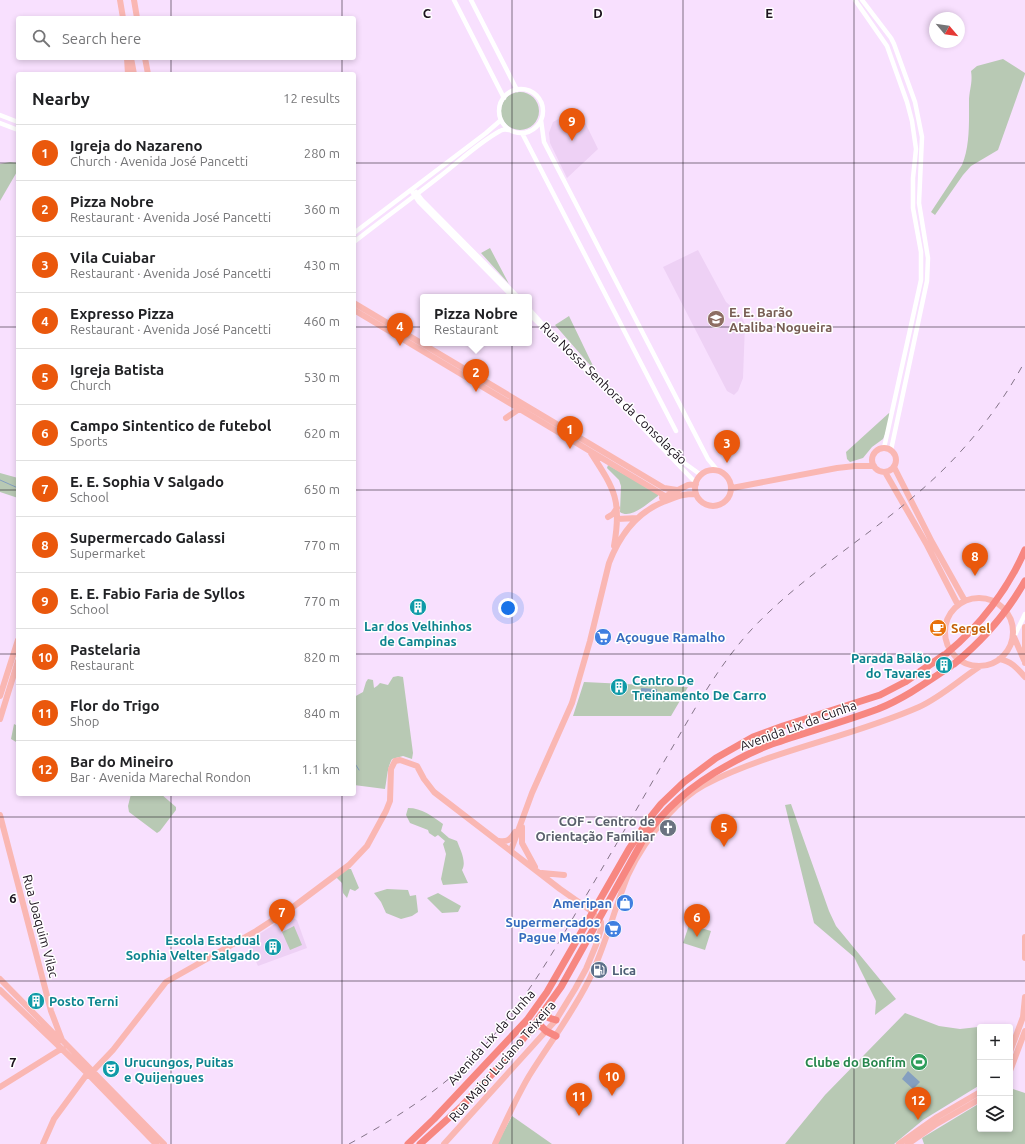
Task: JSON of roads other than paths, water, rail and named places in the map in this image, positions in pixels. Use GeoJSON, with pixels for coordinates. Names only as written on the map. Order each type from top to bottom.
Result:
{"type":"FeatureCollection","features":[{"type":"Feature","properties":{"kind":"highway","name":"Avenida Lix da Cunha"},"geometry":{"type":"LineString","coordinates":[[408,1144],[434,1119],[530,1016],[548,992],[629,849],[654,812],[680,786],[712,761],[753,737],[884,693],[905,682],[945,654],[964,638],[979,622],[991,607],[1014,571],[1025,550]]}},
{"type":"Feature","properties":{"kind":"highway","name":"Avenida Lix da Cunha"},"geometry":{"type":"LineString","coordinates":[[420,1144],[458,1110],[511,1054],[546,1009],[561,987],[594,930],[643,840],[654,824],[674,803],[709,776],[737,760],[771,744],[847,720],[893,702],[917,689],[952,665],[985,635],[1010,605],[1025,581]]}},
{"type":"Feature","properties":{"kind":"highway"},"geometry":{"type":"LineString","coordinates":[[648,833],[678,804]]}},
{"type":"Feature","properties":{"kind":"highway"},"geometry":{"type":"LineString","coordinates":[[637,858],[643,840]]}},
{"type":"Feature","properties":{"kind":"highway"},"geometry":{"type":"LineString","coordinates":[[546,1009],[549,1018],[556,1020]]}},
{"type":"Feature","properties":{"kind":"highway"},"geometry":{"type":"LineString","coordinates":[[531,1029],[539,1026],[556,1036]]}},
{"type":"Feature","properties":{"kind":"main road"},"geometry":{"type":"LineString","coordinates":[[120,0],[123,16]]}},
{"type":"Feature","properties":{"kind":"main road"},"geometry":{"type":"LineString","coordinates":[[134,0],[137,16]]}},
{"type":"Feature","properties":{"kind":"main road"},"geometry":{"type":"LineString","coordinates":[[126,60],[128,72]]}},
{"type":"Feature","properties":{"kind":"main road"},"geometry":{"type":"LineString","coordinates":[[131,60],[134,72]]}},
{"type":"Feature","properties":{"kind":"main road"},"geometry":{"type":"LineString","coordinates":[[144,60],[147,72]]}},
{"type":"Feature","properties":{"kind":"main road"},"geometry":{"type":"LineString","coordinates":[[356,304],[420,342]]}},
{"type":"Feature","properties":{"kind":"main road"},"geometry":{"type":"LineString","coordinates":[[356,311],[668,498]]}},
{"type":"Feature","properties":{"kind":"main road"},"geometry":{"type":"LineString","coordinates":[[426,346],[664,488],[677,490]]}},
{"type":"Feature","properties":{"kind":"main road"},"geometry":{"type":"LineString","coordinates":[[506,418],[519,409]]}},
{"type":"Feature","properties":{"kind":"main road"},"geometry":{"type":"LineString","coordinates":[[855,466],[873,457],[878,450],[884,448],[891,450],[896,458],[894,467],[932,542],[965,601]]}},
{"type":"Feature","properties":{"kind":"main road"},"geometry":{"type":"LineString","coordinates":[[590,451],[610,482],[615,496],[617,519],[613,552]]}},
{"type":"Feature","properties":{"kind":"main road"},"geometry":{"type":"LineString","coordinates":[[873,457],[874,466]]}},
{"type":"Feature","properties":{"kind":"main road"},"geometry":{"type":"LineString","coordinates":[[732,488],[798,474],[855,466],[874,466],[880,471],[885,472],[927,544],[958,605]]}},
{"type":"Feature","properties":{"kind":"main road"},"geometry":{"type":"LineString","coordinates":[[885,472],[894,467]]}},
{"type":"Feature","properties":{"kind":"main road"},"geometry":{"type":"LineString","coordinates":[[709,471],[718,471],[728,477],[732,488],[728,499],[724,503],[719,506],[707,506],[698,499],[696,494],[696,484],[701,475],[709,471]]}},
{"type":"Feature","properties":{"kind":"main road"},"geometry":{"type":"LineString","coordinates":[[668,498],[677,490],[688,485],[696,484]]}},
{"type":"Feature","properties":{"kind":"main road"},"geometry":{"type":"LineString","coordinates":[[511,850],[532,793],[572,703],[613,552],[626,530],[638,518],[655,505],[668,498],[678,495],[696,494]]}},
{"type":"Feature","properties":{"kind":"main road"},"geometry":{"type":"LineString","coordinates":[[608,517],[613,514],[617,508]]}},
{"type":"Feature","properties":{"kind":"main road"},"geometry":{"type":"LineString","coordinates":[[617,519],[638,518]]}},
{"type":"Feature","properties":{"kind":"main road"},"geometry":{"type":"LineString","coordinates":[[1014,635],[1009,649],[1000,659],[987,665],[976,666],[958,659],[948,645],[945,632],[946,621],[951,612],[965,601],[974,598],[984,598],[990,600],[1002,608],[1010,619],[1014,635],[1025,663]]}},
{"type":"Feature","properties":{"kind":"main road"},"geometry":{"type":"LineString","coordinates":[[1025,627],[1025,663]]}},
{"type":"Feature","properties":{"kind":"main road"},"geometry":{"type":"LineString","coordinates":[[0,696],[16,646]]}},
{"type":"Feature","properties":{"kind":"main road"},"geometry":{"type":"LineString","coordinates":[[1000,659],[1012,664],[1025,677]]}},
{"type":"Feature","properties":{"kind":"main road"},"geometry":{"type":"LineString","coordinates":[[495,1144],[529,1077],[589,981],[619,904],[628,876],[637,858],[650,836],[678,804],[703,786],[733,771],[842,735],[920,706],[937,697],[976,666]]}},
{"type":"Feature","properties":{"kind":"main road"},"geometry":{"type":"LineString","coordinates":[[0,719],[16,667]]}},
{"type":"Feature","properties":{"kind":"main road"},"geometry":{"type":"LineString","coordinates":[[43,1144],[54,1119],[90,1072],[113,1050],[166,982],[256,931],[293,908],[349,865],[367,846],[390,801],[389,782],[391,769],[395,762],[400,760],[417,766],[424,779],[434,792],[538,872],[564,875]]}},
{"type":"Feature","properties":{"kind":"main road","name":"Rua Joaquim Vilac"},"geometry":{"type":"LineString","coordinates":[[0,815],[51,1011],[62,1040],[70,1051],[156,1144]]}},
{"type":"Feature","properties":{"kind":"main road"},"geometry":{"type":"LineString","coordinates":[[498,841],[506,842],[510,840],[523,819]]}},
{"type":"Feature","properties":{"kind":"main road"},"geometry":{"type":"LineString","coordinates":[[523,819],[521,829],[522,843],[538,872]]}},
{"type":"Feature","properties":{"kind":"main road","name":"Rua Major Luciano Teixeira"},"geometry":{"type":"LineString","coordinates":[[444,1144],[556,1020],[579,983],[601,929],[600,920],[590,910],[538,872]]}},
{"type":"Feature","properties":{"kind":"main road"},"geometry":{"type":"LineString","coordinates":[[1025,937],[1025,958]]}},
{"type":"Feature","properties":{"kind":"main road","name":"Rua Major Luciano Teixeira"},"geometry":{"type":"LineString","coordinates":[[589,981],[594,948]]}},
{"type":"Feature","properties":{"kind":"main road"},"geometry":{"type":"LineString","coordinates":[[0,979],[39,1024]]}},
{"type":"Feature","properties":{"kind":"main road"},"geometry":{"type":"LineString","coordinates":[[0,990],[39,1024],[62,1040]]}},
{"type":"Feature","properties":{"kind":"main road"},"geometry":{"type":"LineString","coordinates":[[1013,1051],[1023,1017],[1025,997]]}},
{"type":"Feature","properties":{"kind":"main road"},"geometry":{"type":"LineString","coordinates":[[39,1024],[50,1017],[51,1011]]}},
{"type":"Feature","properties":{"kind":"main road","name":"Rua Joaquim Vilac"},"geometry":{"type":"LineString","coordinates":[[39,1024],[61,1049],[90,1072]]}},
{"type":"Feature","properties":{"kind":"main road"},"geometry":{"type":"LineString","coordinates":[[1013,1052],[1025,1031]]}},
{"type":"Feature","properties":{"kind":"main road"},"geometry":{"type":"LineString","coordinates":[[0,1087],[61,1049],[70,1051]]}},
{"type":"Feature","properties":{"kind":"main road","name":"Rua Joaquim Vilac"},"geometry":{"type":"LineString","coordinates":[[101,1084],[164,1144]]}},
{"type":"Feature","properties":{"kind":"main road"},"geometry":{"type":"LineString","coordinates":[[899,1144],[937,1117],[977,1094]]}},
{"type":"Feature","properties":{"kind":"main road"},"geometry":{"type":"LineString","coordinates":[[908,1144],[935,1125],[977,1101]]}},
{"type":"Feature","properties":{"kind":"street"},"geometry":{"type":"LineString","coordinates":[[454,0],[504,98]]}},
{"type":"Feature","properties":{"kind":"street"},"geometry":{"type":"LineString","coordinates":[[471,0],[517,90]]}},
{"type":"Feature","properties":{"kind":"street"},"geometry":{"type":"LineString","coordinates":[[855,0],[887,46],[907,102],[912,121],[916,150],[913,178],[913,208],[917,234],[922,252],[921,280],[884,448]]}},
{"type":"Feature","properties":{"kind":"street"},"geometry":{"type":"LineString","coordinates":[[862,0],[891,38],[915,102],[922,136],[920,203],[928,258],[927,281],[891,450]]}},
{"type":"Feature","properties":{"kind":"street"},"geometry":{"type":"LineString","coordinates":[[509,130],[501,120],[500,108],[504,98],[511,92],[517,90],[530,91],[538,98],[543,108],[541,120],[544,142],[708,459],[718,471]]}},
{"type":"Feature","properties":{"kind":"street"},"geometry":{"type":"LineString","coordinates":[[0,115],[16,121]]}},
{"type":"Feature","properties":{"kind":"street"},"geometry":{"type":"LineString","coordinates":[[356,232],[501,120]]}},
{"type":"Feature","properties":{"kind":"street"},"geometry":{"type":"LineString","coordinates":[[356,240],[478,146],[500,131],[505,129],[522,133],[534,129],[541,120]]}},
{"type":"Feature","properties":{"kind":"street"},"geometry":{"type":"LineString","coordinates":[[0,122],[16,129]]}},
{"type":"Feature","properties":{"kind":"street"},"geometry":{"type":"LineString","coordinates":[[522,133],[676,431]]}},
{"type":"Feature","properties":{"kind":"street"},"geometry":{"type":"LineString","coordinates":[[413,189],[416,195],[510,294]]}},
{"type":"Feature","properties":{"kind":"street"},"geometry":{"type":"LineString","coordinates":[[416,195],[515,294]]}},
{"type":"Feature","properties":{"kind":"street"},"geometry":{"type":"LineString","coordinates":[[916,225],[918,222],[922,222]]}},
{"type":"Feature","properties":{"kind":"street"},"geometry":{"type":"LineString","coordinates":[[917,234],[924,232]]}},
{"type":"Feature","properties":{"kind":"street","name":"Rua Nossa Senhora da Consolação"},"geometry":{"type":"LineString","coordinates":[[532,312],[546,328],[638,417],[676,457],[701,475]]}},
{"type":"Feature","properties":{"kind":"street","name":"Rua Nossa Senhora da Consolação"},"geometry":{"type":"LineString","coordinates":[[532,317],[613,396],[696,484]]}},
{"type":"Feature","properties":{"kind":"street"},"geometry":{"type":"LineString","coordinates":[[1014,635],[1025,614]]}},
{"type":"Feature","properties":{"kind":"water"},"geometry":{"type":"Polygon","coordinates":[[[641,688],[657,689],[657,695],[641,694],[641,688]]]}},
{"type":"Feature","properties":{"kind":"water"},"geometry":{"type":"Polygon","coordinates":[[[908,1071],[920,1082],[913,1089],[902,1079],[908,1071]]]}},
{"type":"Feature","properties":{"kind":"waterway"},"geometry":{"type":"LineString","coordinates":[[0,480],[16,487]]}},
{"type":"Feature","properties":{"kind":"waterway"},"geometry":{"type":"LineString","coordinates":[[356,765],[359,770]]}},
{"type":"Feature","properties":{"kind":"railway"},"geometry":{"type":"LineString","coordinates":[[349,1144],[403,1112],[438,1088],[470,1060],[498,1030],[546,964],[693,712],[715,677],[739,644],[771,610],[792,592],[935,478],[950,463],[991,415],[1025,361]]}},
{"type":"Feature","properties":{"kind":"place","name":"E. E. Fabio Faria de Syllos"},"geometry":{"type":"Point","coordinates":[572,141]}},
{"type":"Feature","properties":{"kind":"place","name":"E. E. Barão Ataliba Nogueira"},"geometry":{"type":"Point","coordinates":[716,319]}},
{"type":"Feature","properties":{"kind":"place","name":"Expresso Pizza"},"geometry":{"type":"Point","coordinates":[400,346]}},
{"type":"Feature","properties":{"kind":"place","name":"Pizza Nobre"},"geometry":{"type":"Point","coordinates":[476,392]}},
{"type":"Feature","properties":{"kind":"place","name":"Igreja do Nazareno"},"geometry":{"type":"Point","coordinates":[570,449]}},
{"type":"Feature","properties":{"kind":"place","name":"Vila Cuiabar"},"geometry":{"type":"Point","coordinates":[727,463]}},
{"type":"Feature","properties":{"kind":"place","name":"Supermercado Galassi"},"geometry":{"type":"Point","coordinates":[975,576]}},
{"type":"Feature","properties":{"kind":"place","name":"Lar dos Velhinhos de Campinas"},"geometry":{"type":"Point","coordinates":[418,607]}},
{"type":"Feature","properties":{"kind":"place","name":"Sergel"},"geometry":{"type":"Point","coordinates":[938,628]}},
{"type":"Feature","properties":{"kind":"place","name":"Açougue Ramalho"},"geometry":{"type":"Point","coordinates":[603,637]}},
{"type":"Feature","properties":{"kind":"place","name":"Parada Balão do Tavares"},"geometry":{"type":"Point","coordinates":[944,665]}},
{"type":"Feature","properties":{"kind":"place","name":"Centro De Treinamento De Carro"},"geometry":{"type":"Point","coordinates":[619,687]}},
{"type":"Feature","properties":{"kind":"place","name":"COF - Centro de Orientação Familiar"},"geometry":{"type":"Point","coordinates":[668,828]}},
{"type":"Feature","properties":{"kind":"place","name":"Igreja Batista"},"geometry":{"type":"Point","coordinates":[724,847]}},
{"type":"Feature","properties":{"kind":"place","name":"Ameripan"},"geometry":{"type":"Point","coordinates":[625,903]}},
{"type":"Feature","properties":{"kind":"place","name":"Supermercados Pague Menos"},"geometry":{"type":"Point","coordinates":[613,929]}},
{"type":"Feature","properties":{"kind":"place","name":"E. E. Sophia V Salgado"},"geometry":{"type":"Point","coordinates":[282,932]}},
{"type":"Feature","properties":{"kind":"place","name":"Campo Sintentico de futebol"},"geometry":{"type":"Point","coordinates":[697,937]}},
{"type":"Feature","properties":{"kind":"place","name":"Escola Estadual Sophia Velter Salgado"},"geometry":{"type":"Point","coordinates":[273,947]}},
{"type":"Feature","properties":{"kind":"place","name":"Lica"},"geometry":{"type":"Point","coordinates":[599,970]}},
{"type":"Feature","properties":{"kind":"place","name":"Posto Terni"},"geometry":{"type":"Point","coordinates":[36,1001]}},
{"type":"Feature","properties":{"kind":"place","name":"Clube do Bonfim"},"geometry":{"type":"Point","coordinates":[919,1062]}},
{"type":"Feature","properties":{"kind":"place","name":"Urucungos, Puitas e Quijengues"},"geometry":{"type":"Point","coordinates":[111,1069]}},
{"type":"Feature","properties":{"kind":"place","name":"Pastelaria"},"geometry":{"type":"Point","coordinates":[612,1096]}},
{"type":"Feature","properties":{"kind":"place","name":"Flor do Trigo"},"geometry":{"type":"Point","coordinates":[579,1116]}},
{"type":"Feature","properties":{"kind":"place","name":"Bar do Mineiro"},"geometry":{"type":"Point","coordinates":[918,1120]}}]}
